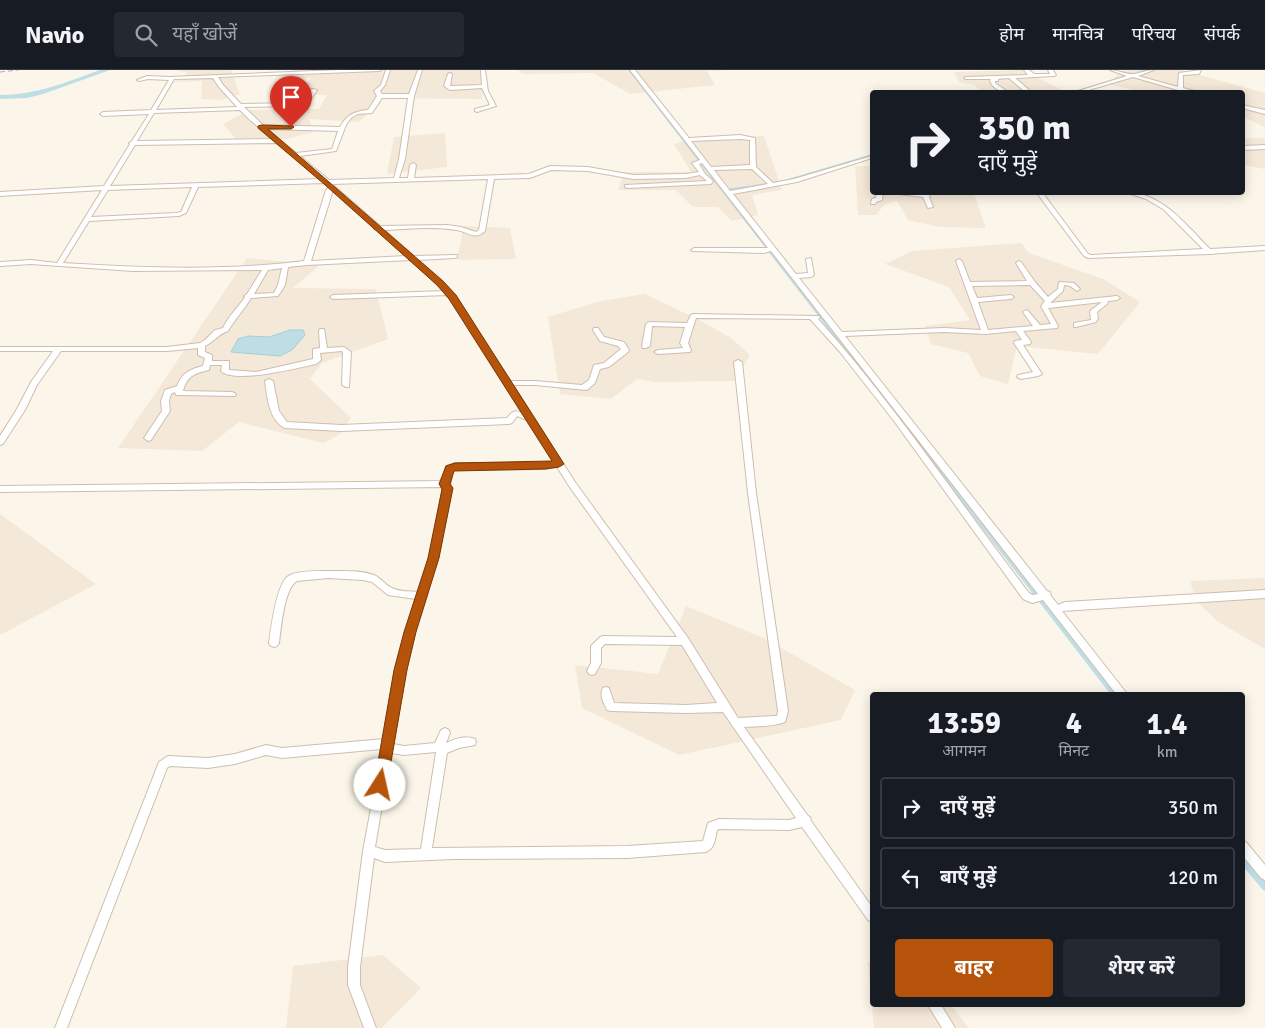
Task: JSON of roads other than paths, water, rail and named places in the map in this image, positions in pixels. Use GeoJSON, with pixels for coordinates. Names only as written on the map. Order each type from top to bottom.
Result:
{"type":"FeatureCollection","features":[{"type":"Feature","properties":{"kind":"street"},"geometry":{"type":"LineString","coordinates":[[139,80],[147,77],[170,78],[379,70]]}},
{"type":"Feature","properties":{"kind":"street"},"geometry":{"type":"LineString","coordinates":[[380,96],[377,91],[383,85],[388,70]]}},
{"type":"Feature","properties":{"kind":"street"},"geometry":{"type":"LineString","coordinates":[[396,180],[402,159],[412,96],[420,70]]}},
{"type":"Feature","properties":{"kind":"street"},"geometry":{"type":"LineString","coordinates":[[477,110],[493,106],[485,86],[483,70]]}},
{"type":"Feature","properties":{"kind":"street"},"geometry":{"type":"LineString","coordinates":[[632,70],[686,140],[700,162],[702,174]]}},
{"type":"Feature","properties":{"kind":"street"},"geometry":{"type":"LineString","coordinates":[[1026,70],[1033,76]]}},
{"type":"Feature","properties":{"kind":"street"},"geometry":{"type":"LineString","coordinates":[[966,78],[1054,75],[1050,70]]}},
{"type":"Feature","properties":{"kind":"street"},"geometry":{"type":"LineString","coordinates":[[1112,70],[1184,90]]}},
{"type":"Feature","properties":{"kind":"street"},"geometry":{"type":"LineString","coordinates":[[1084,90],[1152,70]]}},
{"type":"Feature","properties":{"kind":"street"},"geometry":{"type":"LineString","coordinates":[[1180,89],[1181,74],[1197,73],[1199,70]]}},
{"type":"Feature","properties":{"kind":"street"},"geometry":{"type":"LineString","coordinates":[[450,74],[447,86],[450,88],[485,86]]}},
{"type":"Feature","properties":{"kind":"street"},"geometry":{"type":"LineString","coordinates":[[215,76],[220,86],[261,127],[328,184],[449,293],[559,464],[685,641],[735,723],[870,913]]}},
{"type":"Feature","properties":{"kind":"street"},"geometry":{"type":"LineString","coordinates":[[996,77],[996,80],[992,80],[993,84],[1002,90]]}},
{"type":"Feature","properties":{"kind":"street"},"geometry":{"type":"LineString","coordinates":[[1011,77],[1026,90]]}},
{"type":"Feature","properties":{"kind":"street"},"geometry":{"type":"LineString","coordinates":[[59,265],[88,219],[104,188],[172,80],[170,78]]}},
{"type":"Feature","properties":{"kind":"street"},"geometry":{"type":"LineString","coordinates":[[103,114],[305,104],[314,90]]}},
{"type":"Feature","properties":{"kind":"street"},"geometry":{"type":"LineString","coordinates":[[380,96],[412,96]]}},
{"type":"Feature","properties":{"kind":"street"},"geometry":{"type":"LineString","coordinates":[[294,155],[334,150],[340,129],[352,115],[370,112],[380,96]]}},
{"type":"Feature","properties":{"kind":"street"},"geometry":{"type":"LineString","coordinates":[[1245,107],[1265,112]]}},
{"type":"Feature","properties":{"kind":"street"},"geometry":{"type":"LineString","coordinates":[[261,127],[340,129]]}},
{"type":"Feature","properties":{"kind":"street"},"geometry":{"type":"LineString","coordinates":[[686,140],[740,137],[754,139],[753,167]]}},
{"type":"Feature","properties":{"kind":"street"},"geometry":{"type":"LineString","coordinates":[[132,143],[278,141]]}},
{"type":"Feature","properties":{"kind":"street"},"geometry":{"type":"LineString","coordinates":[[1245,148],[1264,147]]}},
{"type":"Feature","properties":{"kind":"street"},"geometry":{"type":"LineString","coordinates":[[727,192],[795,181],[870,159]]}},
{"type":"Feature","properties":{"kind":"street"},"geometry":{"type":"LineString","coordinates":[[700,162],[709,169],[769,250],[793,276],[839,334],[1040,597],[1057,609],[1121,692]]}},
{"type":"Feature","properties":{"kind":"street"},"geometry":{"type":"LineString","coordinates":[[411,180],[413,165]]}},
{"type":"Feature","properties":{"kind":"street"},"geometry":{"type":"LineString","coordinates":[[709,169],[753,167],[772,184]]}},
{"type":"Feature","properties":{"kind":"street"},"geometry":{"type":"LineString","coordinates":[[0,194],[104,188],[328,184],[534,176],[550,168],[588,169],[633,177],[702,174],[710,181],[709,183],[627,186]]}},
{"type":"Feature","properties":{"kind":"street"},"geometry":{"type":"LineString","coordinates":[[376,228],[456,228],[470,234],[479,234],[482,231],[491,177]]}},
{"type":"Feature","properties":{"kind":"street"},"geometry":{"type":"LineString","coordinates":[[306,263],[329,190],[328,184]]}},
{"type":"Feature","properties":{"kind":"street"},"geometry":{"type":"LineString","coordinates":[[88,219],[178,215],[183,213],[195,187]]}},
{"type":"Feature","properties":{"kind":"street"},"geometry":{"type":"LineString","coordinates":[[873,203],[874,200],[879,200],[880,195]]}},
{"type":"Feature","properties":{"kind":"street"},"geometry":{"type":"LineString","coordinates":[[925,195],[930,207]]}},
{"type":"Feature","properties":{"kind":"street"},"geometry":{"type":"LineString","coordinates":[[1041,195],[1086,255],[1090,257],[1265,248]]}},
{"type":"Feature","properties":{"kind":"street"},"geometry":{"type":"LineString","coordinates":[[1138,195],[1148,198],[1165,208],[1209,252]]}},
{"type":"Feature","properties":{"kind":"street"},"geometry":{"type":"LineString","coordinates":[[694,250],[769,250]]}},
{"type":"Feature","properties":{"kind":"street"},"geometry":{"type":"LineString","coordinates":[[0,264],[31,262],[133,269],[266,268],[306,263],[454,256]]}},
{"type":"Feature","properties":{"kind":"street"},"geometry":{"type":"LineString","coordinates":[[793,276],[811,275],[809,259]]}},
{"type":"Feature","properties":{"kind":"street"},"geometry":{"type":"LineString","coordinates":[[959,261],[985,332]]}},
{"type":"Feature","properties":{"kind":"street"},"geometry":{"type":"LineString","coordinates":[[1019,263],[1047,303]]}},
{"type":"Feature","properties":{"kind":"street"},"geometry":{"type":"LineString","coordinates":[[248,296],[276,295],[283,280],[285,266]]}},
{"type":"Feature","properties":{"kind":"street"},"geometry":{"type":"LineString","coordinates":[[0,349],[167,349],[202,345],[208,342],[217,332],[226,329],[230,320],[241,309],[266,268]]}},
{"type":"Feature","properties":{"kind":"street"},"geometry":{"type":"LineString","coordinates":[[968,284],[1032,283]]}},
{"type":"Feature","properties":{"kind":"street"},"geometry":{"type":"LineString","coordinates":[[839,334],[944,330],[985,332],[1055,326],[1043,307],[1061,290],[1061,283],[1072,284],[1077,289]]}},
{"type":"Feature","properties":{"kind":"street"},"geometry":{"type":"LineString","coordinates":[[333,297],[449,293]]}},
{"type":"Feature","properties":{"kind":"street"},"geometry":{"type":"LineString","coordinates":[[974,300],[1011,297]]}},
{"type":"Feature","properties":{"kind":"street"},"geometry":{"type":"LineString","coordinates":[[1047,303],[1118,298]]}},
{"type":"Feature","properties":{"kind":"street"},"geometry":{"type":"LineString","coordinates":[[1076,324],[1094,321],[1093,311],[1104,303],[1105,300]]}},
{"type":"Feature","properties":{"kind":"street"},"geometry":{"type":"LineString","coordinates":[[1026,312],[1038,327]]}},
{"type":"Feature","properties":{"kind":"street"},"geometry":{"type":"LineString","coordinates":[[658,352],[687,350],[684,343],[693,316],[814,318],[823,316]]}},
{"type":"Feature","properties":{"kind":"street"},"geometry":{"type":"LineString","coordinates":[[814,318],[842,348],[874,389],[998,561],[1026,596],[1040,597]]}},
{"type":"Feature","properties":{"kind":"street"},"geometry":{"type":"LineString","coordinates":[[646,346],[649,324],[689,325]]}},
{"type":"Feature","properties":{"kind":"street"},"geometry":{"type":"LineString","coordinates":[[507,384],[536,383],[584,388],[592,381],[597,367],[606,364],[625,350],[621,344],[602,339],[596,330]]}},
{"type":"Feature","properties":{"kind":"street"},"geometry":{"type":"LineString","coordinates":[[1019,330],[1027,342],[1018,343],[1038,374],[1021,377]]}},
{"type":"Feature","properties":{"kind":"street"},"geometry":{"type":"LineString","coordinates":[[316,352],[324,350],[322,331]]}},
{"type":"Feature","properties":{"kind":"street"},"geometry":{"type":"LineString","coordinates":[[202,345],[201,353],[209,357],[209,363],[206,368],[192,370],[182,382],[179,393],[232,394]]}},
{"type":"Feature","properties":{"kind":"street"},"geometry":{"type":"LineString","coordinates":[[316,352],[344,349],[347,352],[346,385]]}},
{"type":"Feature","properties":{"kind":"street"},"geometry":{"type":"LineString","coordinates":[[0,442],[21,410],[34,384],[58,350]]}},
{"type":"Feature","properties":{"kind":"street"},"geometry":{"type":"LineString","coordinates":[[209,363],[226,363],[226,372],[256,374],[313,362],[317,360],[316,352]]}},
{"type":"Feature","properties":{"kind":"street"},"geometry":{"type":"LineString","coordinates":[[735,723],[774,722],[781,719],[783,711],[752,493],[738,362]]}},
{"type":"Feature","properties":{"kind":"street"},"geometry":{"type":"LineString","coordinates":[[269,381],[278,418],[285,425],[341,428],[510,421],[516,413],[529,418]]}},
{"type":"Feature","properties":{"kind":"street"},"geometry":{"type":"LineString","coordinates":[[148,438],[166,411],[165,402],[168,392],[180,388]]}},
{"type":"Feature","properties":{"kind":"street"},"geometry":{"type":"LineString","coordinates":[[370,1028],[354,985],[354,967],[369,851],[401,670],[439,533],[448,488],[445,484],[450,468],[455,466],[545,466],[559,464]]}},
{"type":"Feature","properties":{"kind":"street"},"geometry":{"type":"LineString","coordinates":[[0,489],[445,484]]}},
{"type":"Feature","properties":{"kind":"street"},"geometry":{"type":"LineString","coordinates":[[274,643],[284,592],[288,583],[294,577],[307,574],[371,577],[391,592],[422,596]]}},
{"type":"Feature","properties":{"kind":"street"},"geometry":{"type":"LineString","coordinates":[[1057,609],[1074,605],[1265,594]]}},
{"type":"Feature","properties":{"kind":"street"},"geometry":{"type":"LineString","coordinates":[[592,671],[596,663],[596,646],[603,640],[685,641]]}},
{"type":"Feature","properties":{"kind":"street"},"geometry":{"type":"LineString","coordinates":[[606,691],[607,700],[611,707],[686,709],[726,707]]}},
{"type":"Feature","properties":{"kind":"street"},"geometry":{"type":"LineString","coordinates":[[388,745],[390,750],[435,748],[440,746],[445,733]]}},
{"type":"Feature","properties":{"kind":"street"},"geometry":{"type":"LineString","coordinates":[[426,854],[442,750],[458,743],[471,742]]}},
{"type":"Feature","properties":{"kind":"street"},"geometry":{"type":"LineString","coordinates":[[61,1028],[163,765],[168,761],[208,763],[235,759],[266,750],[282,752],[388,745]]}},
{"type":"Feature","properties":{"kind":"street"},"geometry":{"type":"LineString","coordinates":[[369,851],[385,856],[627,852],[704,846],[709,844],[711,830],[716,825],[789,825],[806,821]]}},
{"type":"Feature","properties":{"kind":"street"},"geometry":{"type":"LineString","coordinates":[[1245,850],[1265,874]]}},
{"type":"Feature","properties":{"kind":"street"},"geometry":{"type":"LineString","coordinates":[[935,1007],[949,1028]]}},
{"type":"Feature","properties":{"kind":"water"},"geometry":{"type":"Polygon","coordinates":[[[290,330],[303,330],[305,335],[292,350],[280,356],[231,352],[238,339],[248,336],[269,337],[290,330]]]}},
{"type":"Feature","properties":{"kind":"waterway"},"geometry":{"type":"LineString","coordinates":[[0,97],[27,96],[41,93],[107,70]]}},
{"type":"Feature","properties":{"kind":"waterway"},"geometry":{"type":"LineString","coordinates":[[630,70],[724,191]]}},
{"type":"Feature","properties":{"kind":"waterway"},"geometry":{"type":"LineString","coordinates":[[1080,90],[1147,70]]}},
{"type":"Feature","properties":{"kind":"waterway"},"geometry":{"type":"LineString","coordinates":[[724,191],[782,182],[870,156]]}},
{"type":"Feature","properties":{"kind":"waterway"},"geometry":{"type":"LineString","coordinates":[[724,191],[1114,692]]}},
{"type":"Feature","properties":{"kind":"waterway"},"geometry":{"type":"LineString","coordinates":[[1245,861],[1265,886]]}},
{"type":"Feature","properties":{"kind":"railway"},"geometry":{"type":"LineString","coordinates":[[0,72],[18,70]]}}]}
